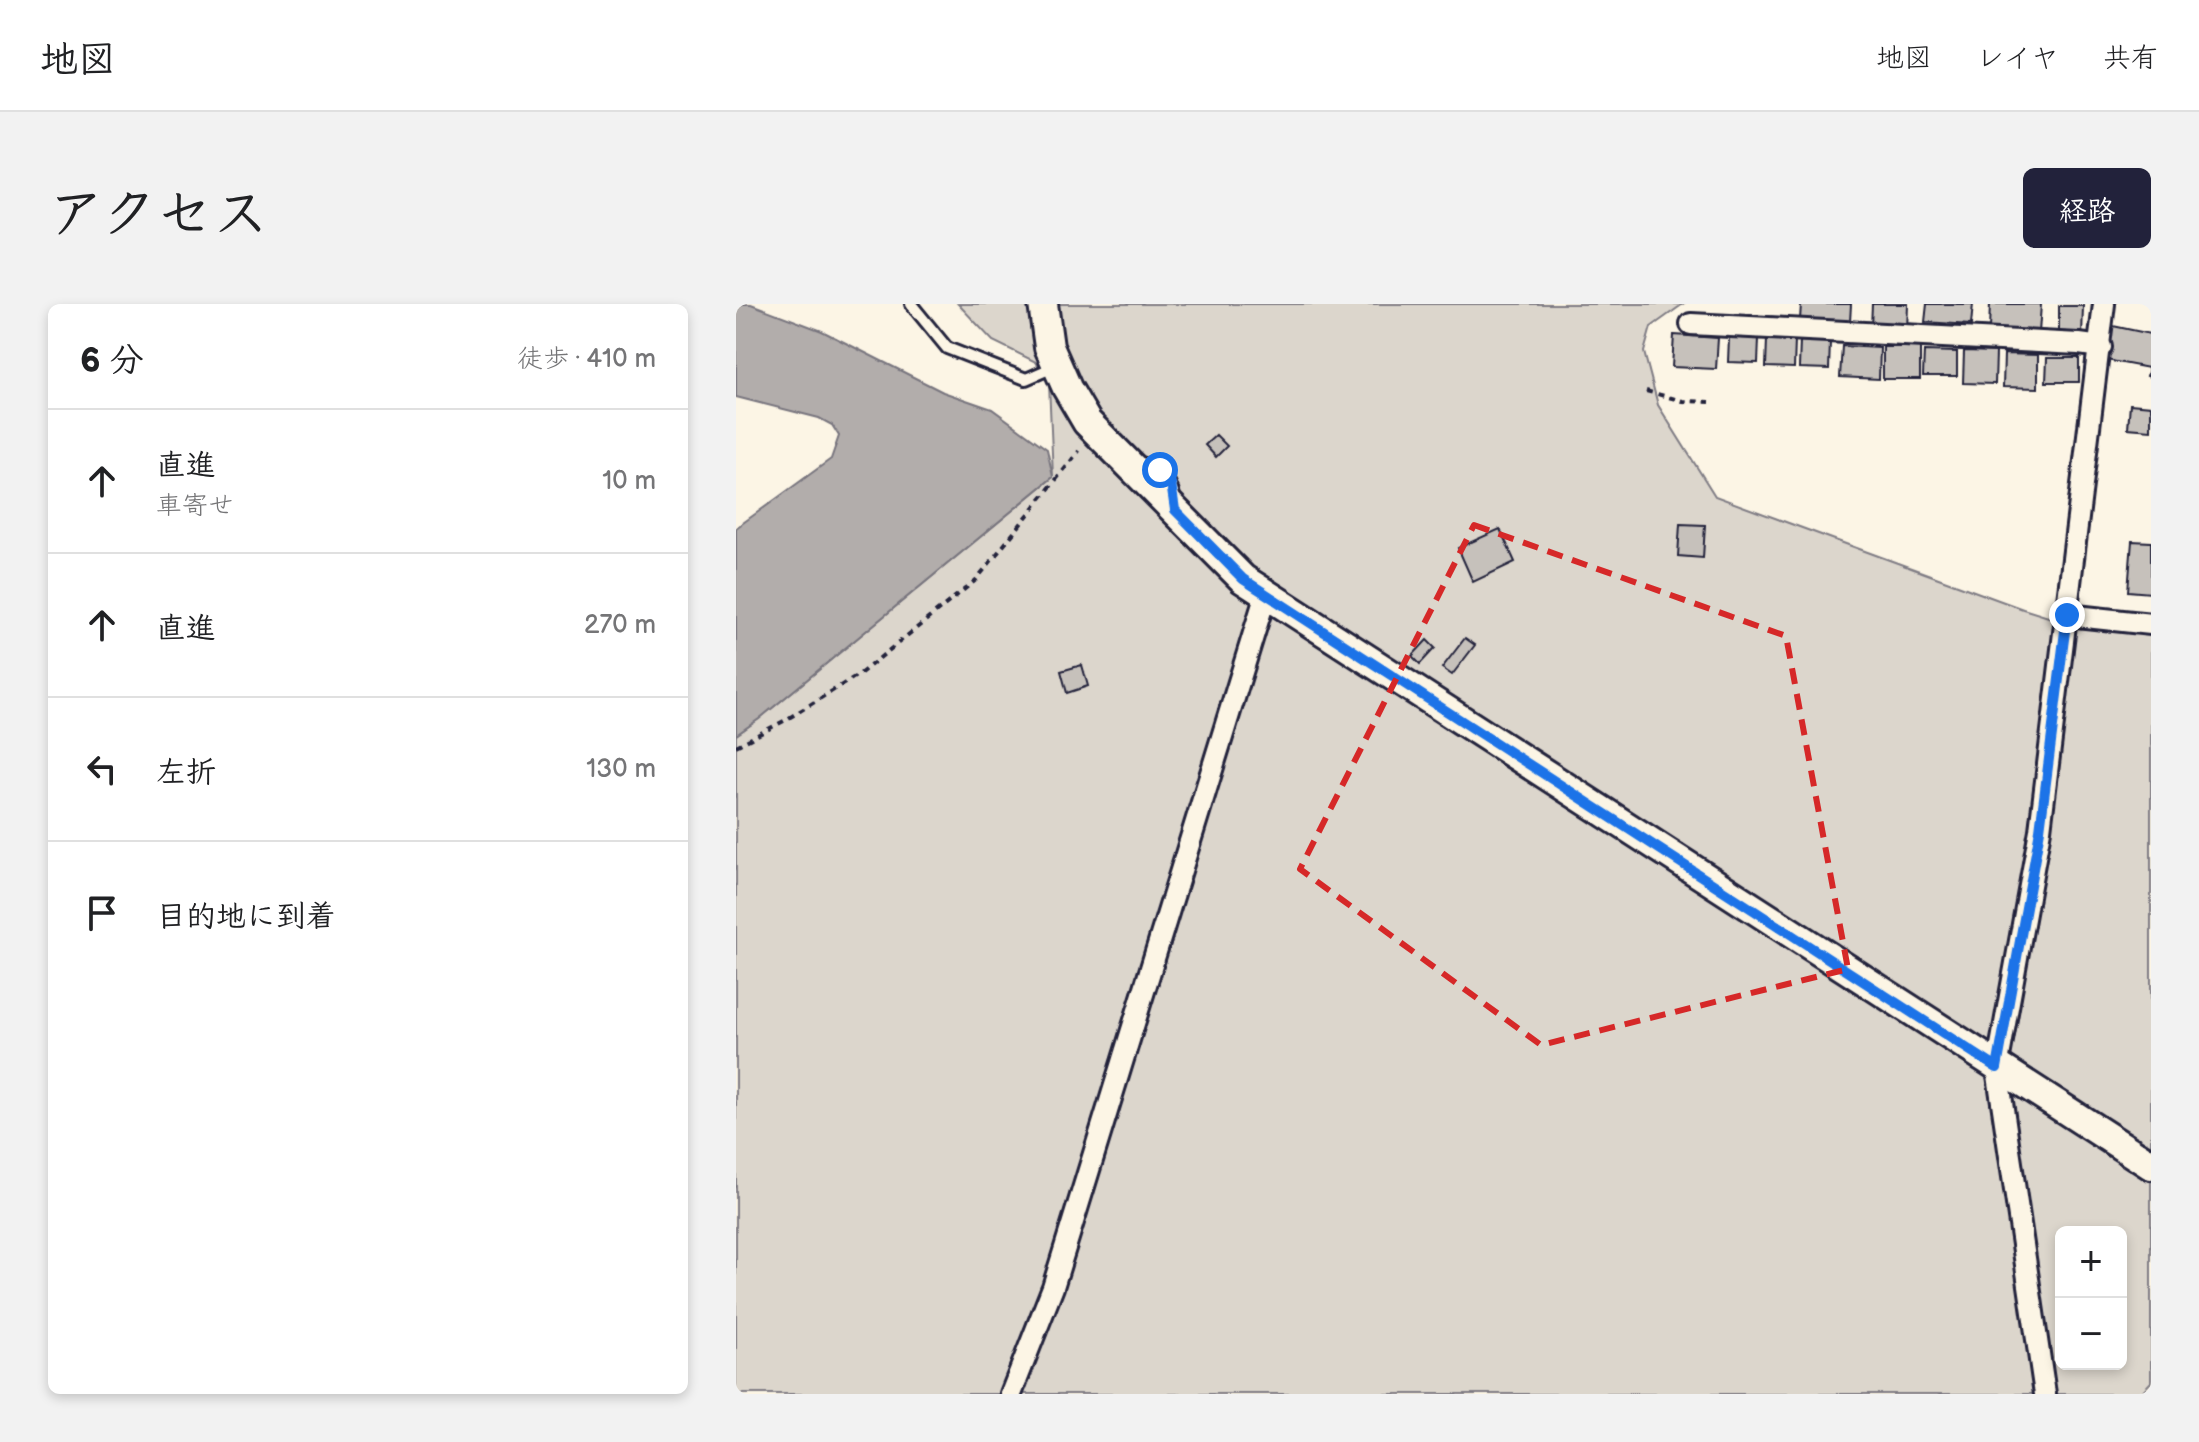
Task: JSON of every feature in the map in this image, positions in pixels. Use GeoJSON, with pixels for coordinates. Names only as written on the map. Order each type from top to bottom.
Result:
{"type":"FeatureCollection","features":[{"type":"Feature","properties":{"kind":"street"},"geometry":{"type":"LineString","coordinates":[[1043,304],[1049,347],[1067,388],[1087,422],[1243,579],[2151,1165]]}},
{"type":"Feature","properties":{"kind":"street"},"geometry":{"type":"LineString","coordinates":[[2045,1394],[1997,1068],[2040,830],[2104,304]]}},
{"type":"Feature","properties":{"kind":"street"},"geometry":{"type":"LineString","coordinates":[[1691,324],[2101,347]]}},
{"type":"Feature","properties":{"kind":"street"},"geometry":{"type":"LineString","coordinates":[[1011,1394],[1053,1287],[1266,594]]}},
{"type":"Feature","properties":{"kind":"street"},"geometry":{"type":"LineString","coordinates":[[2067,615],[2151,624]]}},
{"type":"Feature","properties":{"kind":"lane"},"geometry":{"type":"LineString","coordinates":[[911,304],[947,348],[1026,379],[1057,365]]}},
{"type":"Feature","properties":{"kind":"path"},"geometry":{"type":"LineString","coordinates":[[1646,391],[1683,401],[1710,402]]}},
{"type":"Feature","properties":{"kind":"path"},"geometry":{"type":"LineString","coordinates":[[736,746],[784,721],[861,673],[976,580],[1079,451],[1087,422]]}},
{"type":"Feature","properties":{"kind":"highlighted area"},"geometry":{"type":"Polygon","coordinates":[[[1474,525],[1786,636],[1848,969],[1541,1045],[1300,869],[1474,525]]]}},
{"type":"Feature","properties":{"kind":"shaded area"},"geometry":{"type":"Polygon","coordinates":[[[736,304],[751,304],[822,331],[943,392],[992,409],[1047,449],[1053,477],[736,735],[736,528],[831,459],[839,436],[832,425],[819,418],[736,397],[736,304]]]}},
{"type":"Feature","properties":{"kind":"shaded area"},"geometry":{"type":"Polygon","coordinates":[[[958,304],[1683,304],[1651,327],[1644,352],[1658,405],[1715,496],[2080,627],[2151,630],[2151,1382],[2140,1394],[736,1394],[736,735],[1053,477],[1049,383],[1036,362],[993,341],[958,304]]]}},
{"type":"Feature","properties":{"kind":"building"},"geometry":{"type":"Polygon","coordinates":[[[1801,304],[1851,304],[1850,322],[1800,320],[1801,304]]]}},
{"type":"Feature","properties":{"kind":"building"},"geometry":{"type":"Polygon","coordinates":[[[1872,304],[1908,304],[1907,330],[1871,328],[1872,304]]]}},
{"type":"Feature","properties":{"kind":"building"},"geometry":{"type":"Polygon","coordinates":[[[1927,304],[1973,304],[1971,325],[1925,322],[1927,304]]]}},
{"type":"Feature","properties":{"kind":"building"},"geometry":{"type":"Polygon","coordinates":[[[1990,304],[2041,304],[2039,333],[1989,330],[1990,304]]]}},
{"type":"Feature","properties":{"kind":"building"},"geometry":{"type":"Polygon","coordinates":[[[2059,306],[2083,306],[2082,337],[2059,336],[2059,306]]]}},
{"type":"Feature","properties":{"kind":"building"},"geometry":{"type":"Polygon","coordinates":[[[2113,326],[2151,334],[2151,377],[2147,376],[2149,368],[2106,360],[2113,326]]]}},
{"type":"Feature","properties":{"kind":"building"},"geometry":{"type":"Polygon","coordinates":[[[1674,335],[1718,338],[1716,369],[1672,367],[1674,335]]]}},
{"type":"Feature","properties":{"kind":"building"},"geometry":{"type":"Polygon","coordinates":[[[1729,337],[1759,338],[1758,363],[1728,362],[1729,337]]]}},
{"type":"Feature","properties":{"kind":"building"},"geometry":{"type":"Polygon","coordinates":[[[1767,339],[1795,340],[1794,368],[1766,367],[1767,339]]]}},
{"type":"Feature","properties":{"kind":"building"},"geometry":{"type":"Polygon","coordinates":[[[1800,341],[1830,342],[1829,369],[1799,368],[1800,341]]]}},
{"type":"Feature","properties":{"kind":"building"},"geometry":{"type":"Polygon","coordinates":[[[1842,346],[1880,348],[1879,379],[1840,377],[1842,346]]]}},
{"type":"Feature","properties":{"kind":"building"},"geometry":{"type":"Polygon","coordinates":[[[1883,347],[1920,347],[1920,379],[1883,379],[1883,347]]]}},
{"type":"Feature","properties":{"kind":"building"},"geometry":{"type":"Polygon","coordinates":[[[1924,351],[1957,352],[1957,376],[1923,376],[1924,351]]]}},
{"type":"Feature","properties":{"kind":"building"},"geometry":{"type":"Polygon","coordinates":[[[1964,351],[1996,352],[1995,384],[1963,383],[1964,351]]]}},
{"type":"Feature","properties":{"kind":"building"},"geometry":{"type":"Polygon","coordinates":[[[2004,354],[2038,355],[2038,388],[2003,387],[2004,354]]]}},
{"type":"Feature","properties":{"kind":"building"},"geometry":{"type":"Polygon","coordinates":[[[2047,358],[2079,358],[2079,382],[2046,382],[2047,358]]]}},
{"type":"Feature","properties":{"kind":"building"},"geometry":{"type":"Polygon","coordinates":[[[2130,404],[2151,406],[2151,430],[2128,428],[2130,404]]]}},
{"type":"Feature","properties":{"kind":"building"},"geometry":{"type":"Polygon","coordinates":[[[1216,435],[1227,446],[1216,457],[1205,445],[1216,435]]]}},
{"type":"Feature","properties":{"kind":"building"},"geometry":{"type":"Polygon","coordinates":[[[1680,524],[1705,525],[1703,558],[1678,556],[1680,524]]]}},
{"type":"Feature","properties":{"kind":"building"},"geometry":{"type":"Polygon","coordinates":[[[1500,529],[1515,562],[1473,582],[1458,548],[1500,529]]]}},
{"type":"Feature","properties":{"kind":"building"},"geometry":{"type":"Polygon","coordinates":[[[2132,541],[2151,542],[2151,593],[2128,591],[2132,541]]]}},
{"type":"Feature","properties":{"kind":"building"},"geometry":{"type":"Polygon","coordinates":[[[1465,638],[1475,645],[1452,675],[1442,668],[1465,638]]]}},
{"type":"Feature","properties":{"kind":"building"},"geometry":{"type":"Polygon","coordinates":[[[1427,640],[1435,648],[1420,664],[1412,656],[1427,640]]]}},
{"type":"Feature","properties":{"kind":"building"},"geometry":{"type":"Polygon","coordinates":[[[1082,665],[1088,686],[1067,693],[1061,671],[1082,665]]]}},
{"type":"Feature","properties":{"kind":"route"},"geometry":{"type":"LineString","coordinates":[[1160,470],[1171,483],[1175,510],[1243,579],[1997,1068],[2040,830],[2067,615]]}}]}
